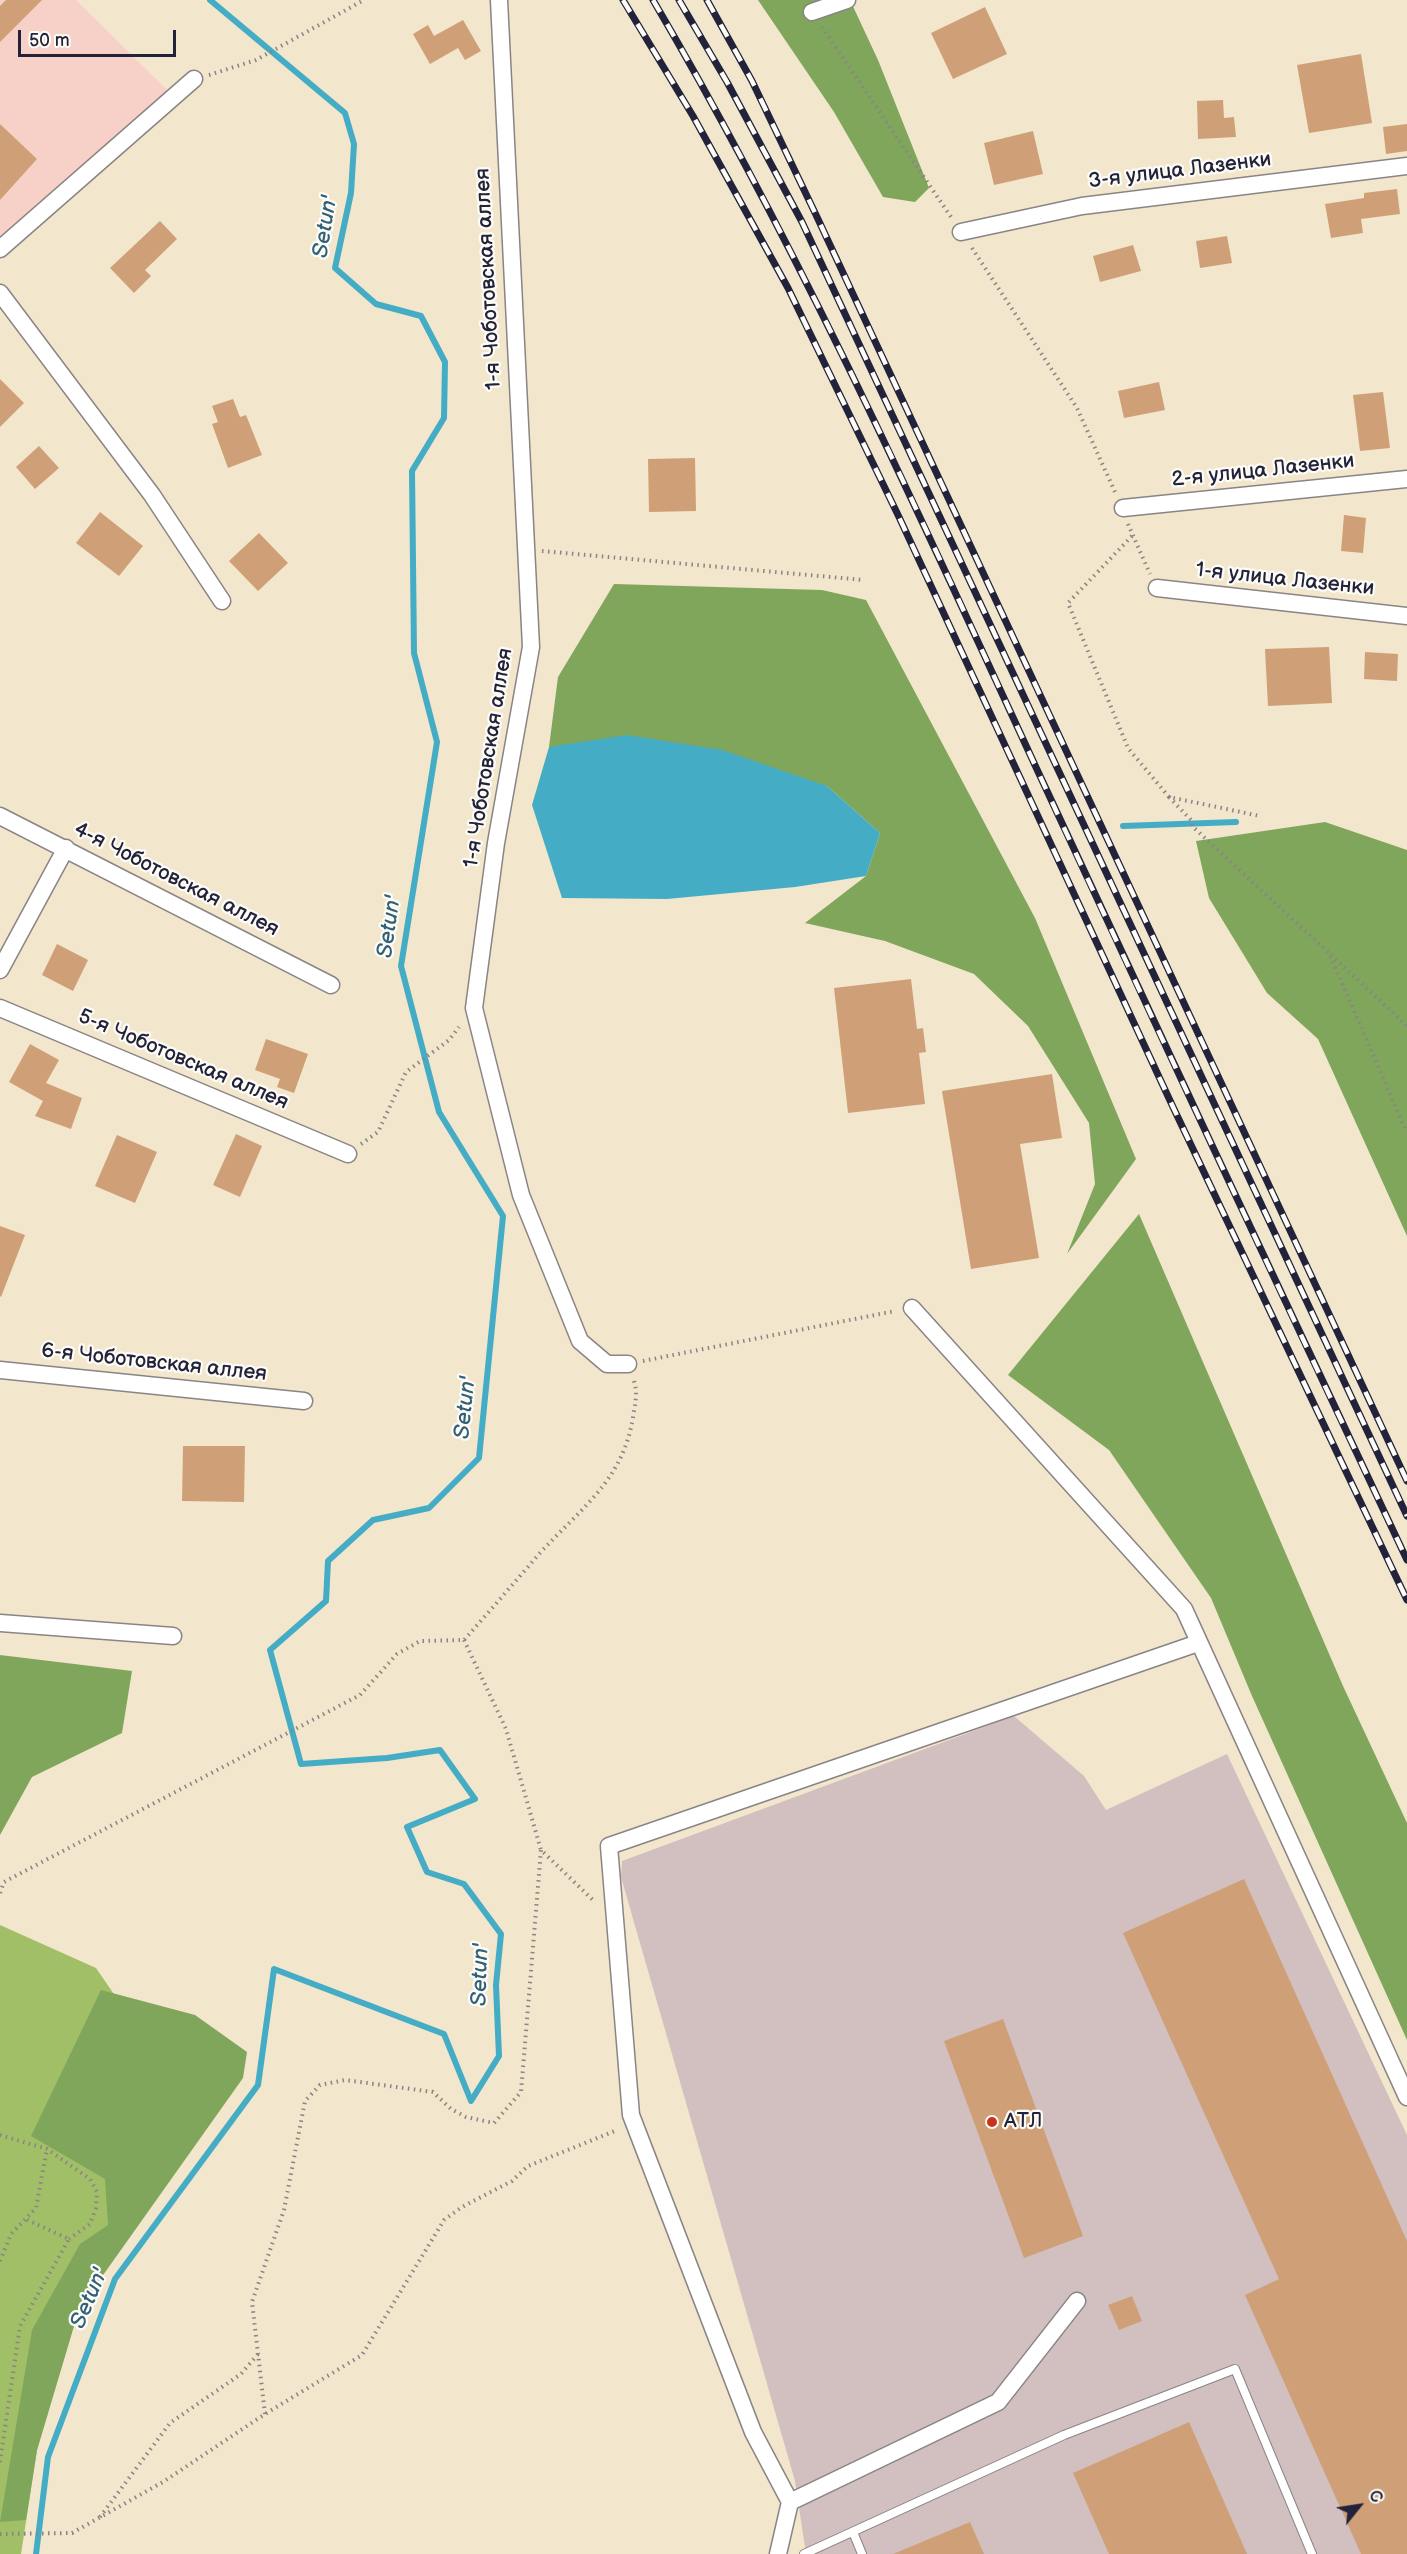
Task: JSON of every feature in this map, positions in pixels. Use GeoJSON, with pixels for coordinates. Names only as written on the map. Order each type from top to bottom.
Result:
{"type":"FeatureCollection","features":[{"type":"Feature","properties":{"kind":"street","name":"1-я Чоботовская аллея"},"geometry":{"type":"LineString","coordinates":[[498,0],[531,646],[496,843],[474,1008],[521,1195],[580,1341],[607,1364],[628,1364]]}},
{"type":"Feature","properties":{"kind":"street"},"geometry":{"type":"LineString","coordinates":[[812,12],[847,0]]}},
{"type":"Feature","properties":{"kind":"street"},"geometry":{"type":"LineString","coordinates":[[0,249],[194,79]]}},
{"type":"Feature","properties":{"kind":"street","name":"3-я улица Лазенки"},"geometry":{"type":"LineString","coordinates":[[961,232],[1082,206],[1407,166]]}},
{"type":"Feature","properties":{"kind":"street"},"geometry":{"type":"LineString","coordinates":[[0,293],[152,495],[222,601]]}},
{"type":"Feature","properties":{"kind":"street","name":"2-я улица Лазенки"},"geometry":{"type":"LineString","coordinates":[[1123,508],[1407,479]]}},
{"type":"Feature","properties":{"kind":"street","name":"1-я улица Лазенки"},"geometry":{"type":"LineString","coordinates":[[1157,588],[1407,616]]}},
{"type":"Feature","properties":{"kind":"street","name":"4-я Чоботовская аллея"},"geometry":{"type":"LineString","coordinates":[[0,816],[331,985]]}},
{"type":"Feature","properties":{"kind":"street"},"geometry":{"type":"LineString","coordinates":[[0,970],[66,848]]}},
{"type":"Feature","properties":{"kind":"street","name":"5-я Чоботовская аллея"},"geometry":{"type":"LineString","coordinates":[[0,1008],[348,1154]]}},
{"type":"Feature","properties":{"kind":"street"},"geometry":{"type":"LineString","coordinates":[[912,1308],[1184,1609],[1407,2097]]}},
{"type":"Feature","properties":{"kind":"street","name":"6-я Чоботовская аллея"},"geometry":{"type":"LineString","coordinates":[[0,1370],[304,1401]]}},
{"type":"Feature","properties":{"kind":"street"},"geometry":{"type":"LineString","coordinates":[[0,1623],[173,1636]]}},
{"type":"Feature","properties":{"kind":"street"},"geometry":{"type":"LineString","coordinates":[[778,2554],[790,2502],[753,2432],[632,2115],[609,1846],[1198,1643]]}},
{"type":"Feature","properties":{"kind":"street"},"geometry":{"type":"LineString","coordinates":[[790,2502],[998,2402],[1077,2301]]}},
{"type":"Feature","properties":{"kind":"lane"},"geometry":{"type":"LineString","coordinates":[[804,2554],[1064,2435],[1235,2369],[1312,2554]]}},
{"type":"Feature","properties":{"kind":"lane"},"geometry":{"type":"LineString","coordinates":[[853,2532],[862,2554]]}},
{"type":"Feature","properties":{"kind":"path"},"geometry":{"type":"LineString","coordinates":[[194,79],[256,60],[364,0]]}},
{"type":"Feature","properties":{"kind":"path"},"geometry":{"type":"LineString","coordinates":[[812,12],[1077,408],[1157,588]]}},
{"type":"Feature","properties":{"kind":"path"},"geometry":{"type":"LineString","coordinates":[[1132,536],[1068,603],[1128,748],[1168,797],[1191,820],[1192,826],[1407,1026]]}},
{"type":"Feature","properties":{"kind":"path"},"geometry":{"type":"LineString","coordinates":[[526,549],[864,580]]}},
{"type":"Feature","properties":{"kind":"path"},"geometry":{"type":"LineString","coordinates":[[1168,797],[1260,816]]}},
{"type":"Feature","properties":{"kind":"path"},"geometry":{"type":"LineString","coordinates":[[1329,953],[1406,1131]]}},
{"type":"Feature","properties":{"kind":"path"},"geometry":{"type":"LineString","coordinates":[[348,1154],[378,1132],[406,1072],[449,1040]]}},
{"type":"Feature","properties":{"kind":"path"},"geometry":{"type":"LineString","coordinates":[[0,1893],[4,1882],[360,1695],[398,1654],[420,1641],[464,1640],[541,1552],[590,1502],[617,1467],[629,1439],[637,1391],[628,1364],[912,1308]]}},
{"type":"Feature","properties":{"kind":"path"},"geometry":{"type":"LineString","coordinates":[[265,2414],[252,2302],[284,2210],[305,2101],[320,2085],[345,2080],[433,2092],[451,2109],[466,2117],[494,2123],[521,2092],[541,1850],[506,1729],[464,1640]]}},
{"type":"Feature","properties":{"kind":"path"},"geometry":{"type":"LineString","coordinates":[[541,1850],[615,1921]]}},
{"type":"Feature","properties":{"kind":"path"},"geometry":{"type":"LineString","coordinates":[[3,2534],[72,2533],[163,2482],[265,2414],[362,2355],[444,2220],[462,2207],[512,2181],[528,2166],[635,2123]]}},
{"type":"Feature","properties":{"kind":"path"},"geometry":{"type":"LineString","coordinates":[[0,2135],[46,2149],[90,2179],[97,2192],[96,2208],[90,2224],[69,2239],[20,2326],[0,2462]]}},
{"type":"Feature","properties":{"kind":"path"},"geometry":{"type":"LineString","coordinates":[[0,2261],[11,2234],[36,2208],[46,2149]]}},
{"type":"Feature","properties":{"kind":"path"},"geometry":{"type":"LineString","coordinates":[[25,2219],[69,2239]]}},
{"type":"Feature","properties":{"kind":"path"},"geometry":{"type":"LineString","coordinates":[[98,2520],[170,2423],[241,2374],[258,2353]]}},
{"type":"Feature","properties":{"kind":"shaded area"},"geometry":{"type":"Polygon","coordinates":[[[0,0],[76,0],[168,91],[0,238],[0,0]]]}},
{"type":"Feature","properties":{"kind":"shaded area"},"geometry":{"type":"Polygon","coordinates":[[[1014,1716],[1084,1776],[1106,1810],[1227,1754],[1407,2135],[1407,2554],[806,2554],[795,2481],[621,1877],[622,1861],[1014,1716]]]}},
{"type":"Feature","properties":{"kind":"green space"},"geometry":{"type":"Polygon","coordinates":[[[758,0],[850,0],[878,60],[929,188],[915,202],[883,197],[834,112],[758,0]]]}},
{"type":"Feature","properties":{"kind":"green space"},"geometry":{"type":"Polygon","coordinates":[[[614,584],[822,590],[866,600],[1035,918],[1136,1159],[1067,1254],[1095,1184],[1089,1123],[1028,1026],[974,974],[885,941],[805,923],[866,876],[880,833],[827,786],[549,747],[558,677],[614,584]]]}},
{"type":"Feature","properties":{"kind":"green space"},"geometry":{"type":"Polygon","coordinates":[[[1325,822],[1407,850],[1407,1236],[1318,1039],[1267,993],[1209,898],[1196,841],[1325,822]]]}},
{"type":"Feature","properties":{"kind":"green space"},"geometry":{"type":"Polygon","coordinates":[[[1139,1214],[1343,1686],[1407,1823],[1407,2040],[1252,1696],[1211,1598],[1109,1450],[1008,1375],[1139,1214]]]}},
{"type":"Feature","properties":{"kind":"green space"},"geometry":{"type":"Polygon","coordinates":[[[0,1655],[132,1671],[122,1733],[32,1777],[0,1835],[0,1655]]]}},
{"type":"Feature","properties":{"kind":"green space"},"geometry":{"type":"Polygon","coordinates":[[[0,1925],[96,1968],[199,2118],[79,2309],[37,2450],[21,2554],[0,2554],[0,1925]]]}},
{"type":"Feature","properties":{"kind":"green space"},"geometry":{"type":"Polygon","coordinates":[[[101,1990],[195,2015],[247,2052],[243,2078],[79,2309],[37,2450],[26,2520],[0,2522],[32,2330],[80,2244],[108,2225],[105,2179],[31,2136],[101,1990]]]}},
{"type":"Feature","properties":{"kind":"water"},"geometry":{"type":"Polygon","coordinates":[[[627,735],[722,750],[827,786],[880,833],[866,876],[795,887],[667,899],[562,898],[532,805],[549,747],[627,735]]]}},
{"type":"Feature","properties":{"kind":"building"},"geometry":{"type":"Polygon","coordinates":[[[6,0],[42,0],[0,42],[0,6],[6,0]]]}},
{"type":"Feature","properties":{"kind":"building"},"geometry":{"type":"Polygon","coordinates":[[[985,7],[1007,54],[953,79],[931,33],[985,7]]]}},
{"type":"Feature","properties":{"kind":"building"},"geometry":{"type":"Polygon","coordinates":[[[463,20],[481,51],[465,60],[458,48],[430,64],[413,34],[428,25],[434,36],[463,20]]]}},
{"type":"Feature","properties":{"kind":"building"},"geometry":{"type":"Polygon","coordinates":[[[1361,54],[1372,123],[1309,133],[1297,65],[1361,54]]]}},
{"type":"Feature","properties":{"kind":"building"},"geometry":{"type":"Polygon","coordinates":[[[1223,100],[1224,118],[1234,117],[1236,137],[1198,139],[1197,101],[1223,100]]]}},
{"type":"Feature","properties":{"kind":"building"},"geometry":{"type":"Polygon","coordinates":[[[0,124],[37,159],[0,200],[0,124]]]}},
{"type":"Feature","properties":{"kind":"building"},"geometry":{"type":"Polygon","coordinates":[[[1407,124],[1407,151],[1386,154],[1383,127],[1407,124]]]}},
{"type":"Feature","properties":{"kind":"building"},"geometry":{"type":"Polygon","coordinates":[[[1033,131],[1043,174],[994,185],[984,143],[1033,131]]]}},
{"type":"Feature","properties":{"kind":"building"},"geometry":{"type":"Polygon","coordinates":[[[1397,189],[1400,214],[1361,219],[1363,233],[1331,238],[1325,204],[1364,198],[1364,193],[1397,189]]]}},
{"type":"Feature","properties":{"kind":"building"},"geometry":{"type":"Polygon","coordinates":[[[160,221],[177,239],[145,270],[151,276],[134,293],[110,268],[160,221]]]}},
{"type":"Feature","properties":{"kind":"building"},"geometry":{"type":"Polygon","coordinates":[[[1227,236],[1232,263],[1200,268],[1196,241],[1227,236]]]}},
{"type":"Feature","properties":{"kind":"building"},"geometry":{"type":"Polygon","coordinates":[[[1133,245],[1141,271],[1100,282],[1093,256],[1133,245]]]}},
{"type":"Feature","properties":{"kind":"building"},"geometry":{"type":"Polygon","coordinates":[[[0,379],[24,403],[0,427],[0,379]]]}},
{"type":"Feature","properties":{"kind":"building"},"geometry":{"type":"Polygon","coordinates":[[[1159,382],[1165,410],[1124,418],[1118,391],[1159,382]]]}},
{"type":"Feature","properties":{"kind":"building"},"geometry":{"type":"Polygon","coordinates":[[[1383,392],[1390,448],[1360,451],[1353,395],[1383,392]]]}},
{"type":"Feature","properties":{"kind":"building"},"geometry":{"type":"Polygon","coordinates":[[[233,399],[240,417],[246,415],[262,455],[228,468],[212,424],[218,422],[212,406],[233,399]]]}},
{"type":"Feature","properties":{"kind":"building"},"geometry":{"type":"Polygon","coordinates":[[[39,446],[59,468],[35,489],[16,467],[39,446]]]}},
{"type":"Feature","properties":{"kind":"building"},"geometry":{"type":"Polygon","coordinates":[[[695,458],[696,511],[649,512],[648,459],[695,458]]]}},
{"type":"Feature","properties":{"kind":"building"},"geometry":{"type":"Polygon","coordinates":[[[100,512],[143,546],[119,576],[76,543],[100,512]]]}},
{"type":"Feature","properties":{"kind":"building"},"geometry":{"type":"Polygon","coordinates":[[[1344,515],[1366,518],[1363,553],[1341,551],[1344,515]]]}},
{"type":"Feature","properties":{"kind":"building"},"geometry":{"type":"Polygon","coordinates":[[[259,533],[288,563],[258,591],[229,561],[259,533]]]}},
{"type":"Feature","properties":{"kind":"building"},"geometry":{"type":"Polygon","coordinates":[[[1329,647],[1332,703],[1268,706],[1265,649],[1329,647]]]}},
{"type":"Feature","properties":{"kind":"building"},"geometry":{"type":"Polygon","coordinates":[[[1365,652],[1398,654],[1397,681],[1364,679],[1365,652]]]}},
{"type":"Feature","properties":{"kind":"building"},"geometry":{"type":"Polygon","coordinates":[[[57,944],[88,960],[73,991],[42,975],[57,944]]]}},
{"type":"Feature","properties":{"kind":"building"},"geometry":{"type":"Polygon","coordinates":[[[911,979],[917,1029],[923,1028],[926,1052],[919,1053],[925,1104],[848,1113],[834,988],[911,979]]]}},
{"type":"Feature","properties":{"kind":"building"},"geometry":{"type":"Polygon","coordinates":[[[266,1039],[308,1054],[294,1093],[277,1087],[280,1079],[255,1070],[266,1039]]]}},
{"type":"Feature","properties":{"kind":"building"},"geometry":{"type":"Polygon","coordinates":[[[30,1044],[59,1060],[46,1083],[82,1098],[71,1129],[35,1116],[43,1101],[9,1082],[30,1044]]]}},
{"type":"Feature","properties":{"kind":"building"},"geometry":{"type":"Polygon","coordinates":[[[1052,1074],[1062,1138],[1020,1144],[1039,1258],[971,1269],[942,1091],[1052,1074]]]}},
{"type":"Feature","properties":{"kind":"building"},"geometry":{"type":"Polygon","coordinates":[[[236,1134],[262,1146],[240,1197],[213,1185],[236,1134]]]}},
{"type":"Feature","properties":{"kind":"building"},"geometry":{"type":"Polygon","coordinates":[[[117,1135],[157,1152],[135,1203],[95,1186],[117,1135]]]}},
{"type":"Feature","properties":{"kind":"building"},"geometry":{"type":"Polygon","coordinates":[[[0,1226],[25,1235],[1,1297],[0,1296],[0,1226]]]}},
{"type":"Feature","properties":{"kind":"building"},"geometry":{"type":"Polygon","coordinates":[[[183,1446],[245,1446],[244,1502],[182,1501],[183,1446]]]}},
{"type":"Feature","properties":{"kind":"building"},"geometry":{"type":"Polygon","coordinates":[[[1244,1879],[1407,2241],[1407,2554],[1361,2554],[1245,2295],[1279,2279],[1123,1933],[1244,1879]]]}},
{"type":"Feature","properties":{"kind":"building"},"geometry":{"type":"Polygon","coordinates":[[[1003,2019],[1083,2236],[1024,2258],[944,2041],[1003,2019]]]}},
{"type":"Feature","properties":{"kind":"building"},"geometry":{"type":"Polygon","coordinates":[[[1132,2296],[1142,2321],[1119,2330],[1108,2305],[1132,2296]]]}},
{"type":"Feature","properties":{"kind":"building"},"geometry":{"type":"Polygon","coordinates":[[[1189,2422],[1247,2554],[1109,2554],[1073,2473],[1189,2422]]]}},
{"type":"Feature","properties":{"kind":"building"},"geometry":{"type":"Polygon","coordinates":[[[970,2522],[984,2554],[893,2554],[970,2522]]]}},
{"type":"Feature","properties":{"kind":"waterway","name":"Setun'"},"geometry":{"type":"LineString","coordinates":[[36,2554],[48,2457],[115,2279],[258,2085],[274,1969],[444,2034],[471,2101],[499,2056],[496,1985],[501,1934],[464,1884],[427,1872],[407,1827],[475,1799],[440,1750],[387,1758],[301,1764],[270,1650],[326,1601],[328,1561],[373,1520],[429,1508],[479,1458],[503,1216],[439,1112],[401,966],[437,742],[414,653],[412,471],[444,418],[445,362],[421,316],[376,304],[335,268],[351,193],[354,144],[345,113],[210,0]]}},
{"type":"Feature","properties":{"kind":"waterway"},"geometry":{"type":"LineString","coordinates":[[1123,826],[1236,822]]}},
{"type":"Feature","properties":{"kind":"railway"},"geometry":{"type":"LineString","coordinates":[[623,0],[693,116],[788,288],[899,517],[1173,1107],[1407,1600]]}},
{"type":"Feature","properties":{"kind":"railway"},"geometry":{"type":"LineString","coordinates":[[653,0],[757,186],[853,377],[945,569],[1407,1560]]}},
{"type":"Feature","properties":{"kind":"railway"},"geometry":{"type":"LineString","coordinates":[[679,0],[727,82],[802,222],[1407,1516]]}},
{"type":"Feature","properties":{"kind":"railway"},"geometry":{"type":"LineString","coordinates":[[707,0],[752,81],[817,217],[1407,1481]]}},
{"type":"Feature","properties":{"kind":"place","name":"АТЛ"},"geometry":{"type":"Point","coordinates":[992,2122]}}]}
